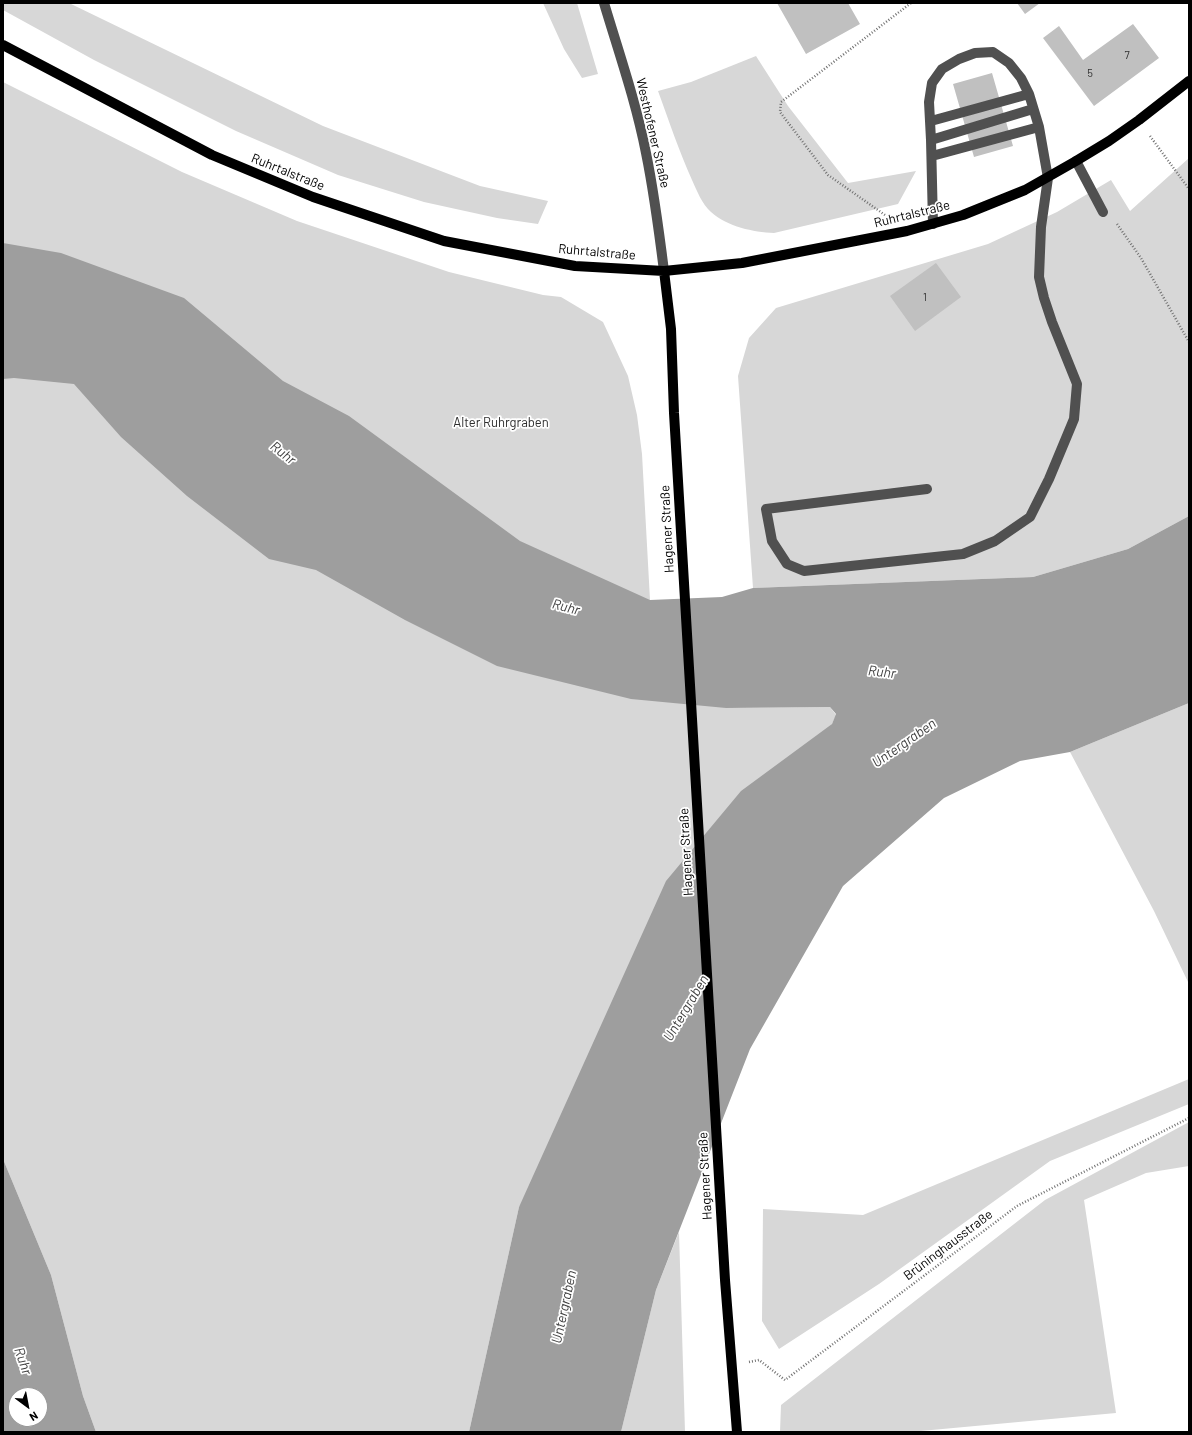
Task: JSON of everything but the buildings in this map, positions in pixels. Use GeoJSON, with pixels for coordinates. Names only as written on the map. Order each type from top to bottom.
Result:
{"type":"FeatureCollection","features":[{"type":"Feature","properties":{"kind":"main road","name":"Ruhrtalstraße"},"geometry":{"type":"LineString","coordinates":[[3,45],[212,155],[313,197],[444,240],[574,266],[664,271],[742,262],[908,231],[962,215],[1005,198],[1048,178],[1076,162],[1139,120],[1189,81]]}},
{"type":"Feature","properties":{"kind":"main road","name":"Hagener Straße"},"geometry":{"type":"LineString","coordinates":[[664,271],[671,329],[682,560],[725,1280],[737,1432]]}},
{"type":"Feature","properties":{"kind":"street","name":"Westhofener Straße"},"geometry":{"type":"LineString","coordinates":[[604,3],[631,89],[646,152],[656,202],[664,271]]}},
{"type":"Feature","properties":{"kind":"street"},"geometry":{"type":"LineString","coordinates":[[927,489],[766,509],[772,541],[787,564],[804,571],[963,554],[995,541],[1030,517],[1049,479],[1074,419],[1077,384],[1052,322],[1039,277],[1041,227],[1048,178],[1039,126],[1029,94],[1020,78],[1009,63],[993,52],[975,53],[959,59],[942,69],[932,83],[929,102],[931,121],[933,224]]}},
{"type":"Feature","properties":{"kind":"street"},"geometry":{"type":"LineString","coordinates":[[931,121],[1029,94]]}},
{"type":"Feature","properties":{"kind":"street"},"geometry":{"type":"LineString","coordinates":[[931,140],[1034,109]]}},
{"type":"Feature","properties":{"kind":"street"},"geometry":{"type":"LineString","coordinates":[[932,156],[1039,126]]}},
{"type":"Feature","properties":{"kind":"street"},"geometry":{"type":"LineString","coordinates":[[1076,162],[1103,212]]}},
{"type":"Feature","properties":{"kind":"path"},"geometry":{"type":"LineString","coordinates":[[908,231],[828,175],[780,112],[781,102],[912,3]]}},
{"type":"Feature","properties":{"kind":"path"},"geometry":{"type":"LineString","coordinates":[[1139,120],[1189,189]]}},
{"type":"Feature","properties":{"kind":"path"},"geometry":{"type":"LineString","coordinates":[[1103,212],[1120,226],[1141,258],[1189,342]]}},
{"type":"Feature","properties":{"kind":"path","name":"Brüninghausstraße"},"geometry":{"type":"LineString","coordinates":[[731,1364],[759,1360],[785,1380],[1017,1206],[1189,1118]]}},
{"type":"Feature","properties":{"kind":"green space"},"geometry":{"type":"Polygon","coordinates":[[[3,3],[69,3],[323,126],[480,186],[548,201],[538,224],[497,218],[424,202],[338,175],[236,131],[94,60],[3,10],[3,3]]]}},
{"type":"Feature","properties":{"kind":"green space"},"geometry":{"type":"Polygon","coordinates":[[[543,3],[577,3],[598,74],[582,78],[564,49],[543,3]]]}},
{"type":"Feature","properties":{"kind":"green space"},"geometry":{"type":"Polygon","coordinates":[[[756,56],[788,106],[848,183],[916,171],[898,204],[774,233],[741,228],[718,217],[708,209],[700,197],[687,169],[658,91],[691,82],[756,56]]]}},
{"type":"Feature","properties":{"kind":"green space","name":"Alter Ruhrgraben"},"geometry":{"type":"Polygon","coordinates":[[[3,82],[182,172],[297,221],[449,272],[543,295],[561,297],[603,322],[628,376],[637,415],[642,454],[650,600],[650,634],[3,304],[3,82]]]}},
{"type":"Feature","properties":{"kind":"green space"},"geometry":{"type":"Polygon","coordinates":[[[1189,158],[1189,516],[1128,549],[1033,577],[753,588],[738,376],[749,338],[776,308],[988,244],[1057,212],[1111,180],[1130,211],[1189,158]]]}},
{"type":"Feature","properties":{"kind":"green space"},"geometry":{"type":"Polygon","coordinates":[[[3,305],[726,708],[830,707],[836,715],[832,724],[519,1207],[469,1432],[96,1432],[83,1396],[51,1275],[3,1159],[3,305]]]}},
{"type":"Feature","properties":{"kind":"green space"},"geometry":{"type":"Polygon","coordinates":[[[1189,703],[1189,984],[1154,911],[1070,752],[1189,703]]]}},
{"type":"Feature","properties":{"kind":"green space"},"geometry":{"type":"Polygon","coordinates":[[[1189,1079],[1189,1104],[1050,1161],[879,1284],[779,1349],[762,1321],[763,1209],[863,1215],[1189,1079]]]}},
{"type":"Feature","properties":{"kind":"green space"},"geometry":{"type":"Polygon","coordinates":[[[1189,1122],[1189,1166],[1146,1173],[1084,1200],[1116,1413],[910,1432],[780,1432],[781,1405],[1045,1200],[1189,1122]]]}},
{"type":"Feature","properties":{"kind":"green space"},"geometry":{"type":"Polygon","coordinates":[[[679,1232],[685,1432],[621,1432],[656,1290],[679,1232]]]}},
{"type":"Feature","properties":{"kind":"water"},"geometry":{"type":"Polygon","coordinates":[[[3,243],[61,253],[184,298],[283,381],[349,416],[520,541],[650,600],[722,597],[753,588],[1033,577],[1128,549],[1189,516],[1189,703],[1070,752],[1020,761],[944,798],[843,886],[750,1049],[656,1290],[621,1432],[469,1432],[519,1207],[666,881],[741,791],[832,724],[836,714],[830,707],[726,708],[631,699],[497,666],[405,620],[316,570],[269,559],[187,496],[121,437],[74,384],[14,378],[3,379],[3,243]]]}},
{"type":"Feature","properties":{"kind":"water","name":"Ruhr"},"geometry":{"type":"Polygon","coordinates":[[[3,1159],[51,1275],[83,1396],[96,1432],[3,1432],[3,1159]]]}},
{"type":"Feature","properties":{"kind":"water label","name":"Untergraben"},"geometry":{"type":"Point","coordinates":[904,743]}},
{"type":"Feature","properties":{"kind":"water label","name":"Untergraben"},"geometry":{"type":"Point","coordinates":[686,1008]}},
{"type":"Feature","properties":{"kind":"water label","name":"Untergraben"},"geometry":{"type":"Point","coordinates":[564,1307]}}]}
